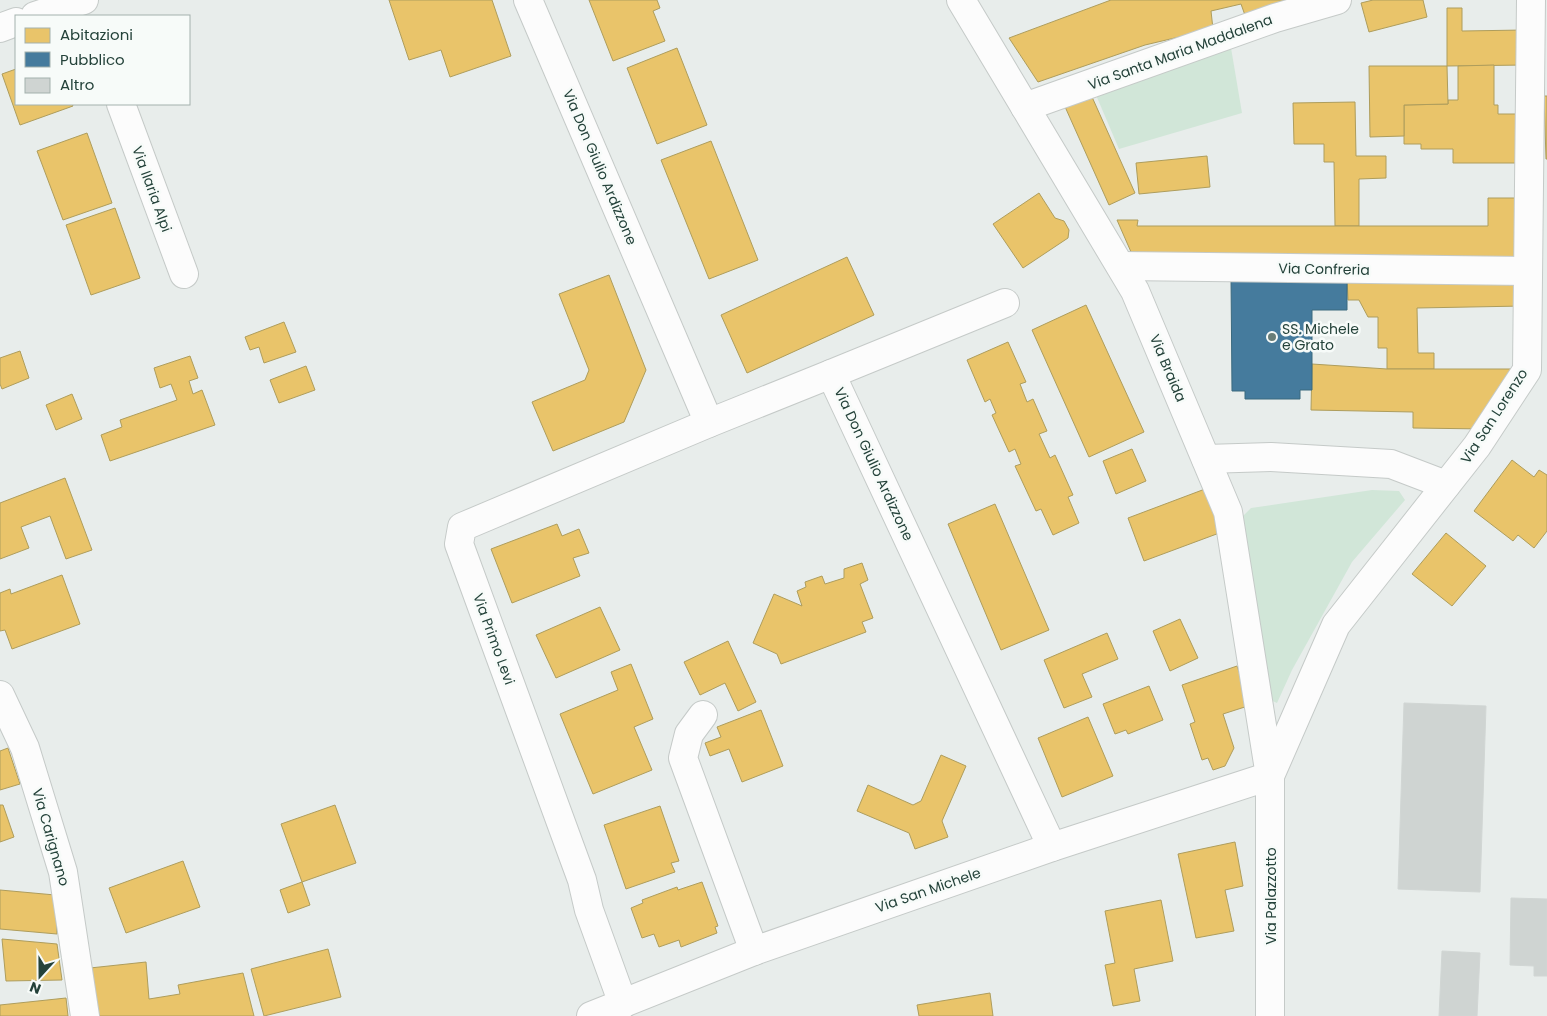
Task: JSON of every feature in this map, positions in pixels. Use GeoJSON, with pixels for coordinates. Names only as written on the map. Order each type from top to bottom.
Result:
{"type":"FeatureCollection","features":[{"type":"Feature","properties":{"kind":"street"},"geometry":{"type":"LineString","coordinates":[[37,15],[83,0],[88,15]]}},
{"type":"Feature","properties":{"kind":"street","name":"Via Don Giulio Ardizzone"},"geometry":{"type":"LineString","coordinates":[[528,0],[709,423],[832,374],[1052,847]]}},
{"type":"Feature","properties":{"kind":"street","name":"Via Braida"},"geometry":{"type":"LineString","coordinates":[[961,0],[1135,291],[1228,512],[1270,776]]}},
{"type":"Feature","properties":{"kind":"street","name":"Via Santa Maria Maddalena"},"geometry":{"type":"LineString","coordinates":[[1025,108],[1275,18],[1336,0]]}},
{"type":"Feature","properties":{"kind":"street","name":"Via San Lorenzo"},"geometry":{"type":"LineString","coordinates":[[1270,776],[1336,624],[1477,446],[1527,370],[1530,0]]}},
{"type":"Feature","properties":{"kind":"street"},"geometry":{"type":"LineString","coordinates":[[0,28],[15,22]]}},
{"type":"Feature","properties":{"kind":"street","name":"Via Ilaria Alpi"},"geometry":{"type":"LineString","coordinates":[[120,105],[184,274]]}},
{"type":"Feature","properties":{"kind":"street","name":"Via Confreria"},"geometry":{"type":"LineString","coordinates":[[1121,266],[1528,272]]}},
{"type":"Feature","properties":{"kind":"street"},"geometry":{"type":"LineString","coordinates":[[832,374],[1005,303]]}},
{"type":"Feature","properties":{"kind":"street","name":"Via Primo Levi"},"geometry":{"type":"LineString","coordinates":[[623,1004],[589,910],[582,880],[459,544],[462,527],[709,423]]}},
{"type":"Feature","properties":{"kind":"street"},"geometry":{"type":"LineString","coordinates":[[1206,459],[1271,457],[1391,464],[1446,486]]}},
{"type":"Feature","properties":{"kind":"street","name":"Via Carignano"},"geometry":{"type":"LineString","coordinates":[[0,695],[25,748],[64,872],[84,1016]]}},
{"type":"Feature","properties":{"kind":"street"},"geometry":{"type":"LineString","coordinates":[[704,715],[689,734],[684,758],[754,951]]}},
{"type":"Feature","properties":{"kind":"street","name":"Via San Michele"},"geometry":{"type":"LineString","coordinates":[[591,1016],[754,951],[1052,847],[1270,776]]}},
{"type":"Feature","properties":{"kind":"street","name":"Via Palazzotto"},"geometry":{"type":"LineString","coordinates":[[1270,776],[1270,1016]]}},
{"type":"Feature","properties":{"kind":"green space"},"geometry":{"type":"Polygon","coordinates":[[[1230,42],[1242,113],[1119,149],[1093,88],[1230,42]]]}},
{"type":"Feature","properties":{"kind":"green space"},"geometry":{"type":"Polygon","coordinates":[[[1372,490],[1399,491],[1405,500],[1352,562],[1292,670],[1277,703],[1264,697],[1239,520],[1251,508],[1372,490]]]}},
{"type":"Feature","properties":{"kind":"building: Abitazioni"},"geometry":{"type":"Polygon","coordinates":[[[389,0],[492,0],[511,56],[450,77],[441,50],[409,60],[389,0]]]}},
{"type":"Feature","properties":{"kind":"building: Abitazioni"},"geometry":{"type":"Polygon","coordinates":[[[589,0],[657,0],[660,8],[653,11],[665,41],[613,61],[589,0]]]}},
{"type":"Feature","properties":{"kind":"building: Abitazioni"},"geometry":{"type":"Polygon","coordinates":[[[1111,0],[1309,0],[1246,18],[1241,4],[1211,11],[1213,29],[1145,45],[1038,82],[1009,38],[1111,0]]]}},
{"type":"Feature","properties":{"kind":"building: Abitazioni"},"geometry":{"type":"Polygon","coordinates":[[[1373,0],[1423,0],[1427,17],[1369,32],[1361,3],[1373,0]]]}},
{"type":"Feature","properties":{"kind":"building: Abitazioni"},"geometry":{"type":"Polygon","coordinates":[[[1447,8],[1462,8],[1462,31],[1524,30],[1525,65],[1447,66],[1447,8]]]}},
{"type":"Feature","properties":{"kind":"building: Abitazioni"},"geometry":{"type":"Polygon","coordinates":[[[677,48],[707,125],[657,144],[627,68],[677,48]]]}},
{"type":"Feature","properties":{"kind":"building: Abitazioni"},"geometry":{"type":"Polygon","coordinates":[[[1494,65],[1494,105],[1498,105],[1498,114],[1520,114],[1520,163],[1453,163],[1453,149],[1421,149],[1421,144],[1404,144],[1404,105],[1448,104],[1448,100],[1458,100],[1458,66],[1494,65]]]}},
{"type":"Feature","properties":{"kind":"building: Abitazioni"},"geometry":{"type":"Polygon","coordinates":[[[1369,66],[1447,66],[1448,104],[1404,105],[1404,136],[1370,137],[1369,66]]]}},
{"type":"Feature","properties":{"kind":"building: Abitazioni"},"geometry":{"type":"Polygon","coordinates":[[[15,69],[15,105],[73,106],[20,125],[2,74],[15,69]]]}},
{"type":"Feature","properties":{"kind":"building: Abitazioni"},"geometry":{"type":"Polygon","coordinates":[[[1088,88],[1135,193],[1109,205],[1062,100],[1088,88]]]}},
{"type":"Feature","properties":{"kind":"building: Abitazioni"},"geometry":{"type":"Polygon","coordinates":[[[1544,96],[1547,96],[1547,159],[1546,159],[1544,96]]]}},
{"type":"Feature","properties":{"kind":"building: Abitazioni"},"geometry":{"type":"Polygon","coordinates":[[[1355,102],[1356,156],[1386,156],[1386,178],[1359,179],[1359,226],[1335,226],[1334,162],[1324,162],[1324,144],[1294,144],[1293,103],[1355,102]]]}},
{"type":"Feature","properties":{"kind":"building: Abitazioni"},"geometry":{"type":"Polygon","coordinates":[[[87,133],[112,203],[63,220],[37,151],[87,133]]]}},
{"type":"Feature","properties":{"kind":"building: Abitazioni"},"geometry":{"type":"Polygon","coordinates":[[[711,141],[758,260],[709,279],[661,160],[711,141]]]}},
{"type":"Feature","properties":{"kind":"building: Abitazioni"},"geometry":{"type":"Polygon","coordinates":[[[1207,156],[1210,187],[1139,194],[1136,163],[1207,156]]]}},
{"type":"Feature","properties":{"kind":"building: Abitazioni"},"geometry":{"type":"Polygon","coordinates":[[[1039,193],[1055,218],[1064,221],[1069,230],[1068,238],[1023,268],[993,224],[1039,193]]]}},
{"type":"Feature","properties":{"kind":"building: Abitazioni"},"geometry":{"type":"Polygon","coordinates":[[[1488,198],[1522,198],[1522,261],[1135,261],[1117,220],[1138,220],[1137,226],[1488,226],[1488,198]]]}},
{"type":"Feature","properties":{"kind":"building: Abitazioni"},"geometry":{"type":"Polygon","coordinates":[[[115,208],[140,278],[91,295],[66,225],[115,208]]]}},
{"type":"Feature","properties":{"kind":"building: Abitazioni"},"geometry":{"type":"Polygon","coordinates":[[[847,257],[874,315],[747,373],[721,315],[847,257]]]}},
{"type":"Feature","properties":{"kind":"building: Abitazioni"},"geometry":{"type":"Polygon","coordinates":[[[1523,274],[1523,306],[1417,308],[1418,353],[1434,353],[1434,369],[1387,369],[1387,348],[1378,348],[1378,317],[1368,317],[1359,300],[1348,300],[1347,277],[1523,274]]]}},
{"type":"Feature","properties":{"kind":"building: Abitazioni"},"geometry":{"type":"Polygon","coordinates":[[[609,275],[646,370],[624,422],[553,451],[532,402],[585,380],[589,370],[559,294],[609,275]]]}},
{"type":"Feature","properties":{"kind":"building: Abitazioni"},"geometry":{"type":"Polygon","coordinates":[[[1086,305],[1144,432],[1089,457],[1032,330],[1086,305]]]}},
{"type":"Feature","properties":{"kind":"building: Abitazioni"},"geometry":{"type":"Polygon","coordinates":[[[284,322],[296,352],[264,363],[259,347],[250,350],[245,337],[284,322]]]}},
{"type":"Feature","properties":{"kind":"building: Abitazioni"},"geometry":{"type":"Polygon","coordinates":[[[1008,342],[1026,382],[1020,384],[1027,402],[1033,399],[1047,431],[1039,434],[1050,458],[1055,455],[1073,495],[1068,497],[1079,523],[1053,535],[1041,509],[1036,511],[1015,466],[1021,464],[1015,449],[1009,452],[992,415],[996,413],[990,399],[985,402],[967,360],[1008,342]]]}},
{"type":"Feature","properties":{"kind":"building: Abitazioni"},"geometry":{"type":"Polygon","coordinates":[[[20,351],[29,378],[2,389],[0,384],[0,358],[20,351]]]}},
{"type":"Feature","properties":{"kind":"building: Abitazioni"},"geometry":{"type":"Polygon","coordinates":[[[190,356],[198,378],[189,381],[193,394],[202,390],[215,425],[110,461],[101,435],[122,427],[120,420],[177,400],[171,384],[160,388],[154,368],[190,356]]]}},
{"type":"Feature","properties":{"kind":"building: Abitazioni"},"geometry":{"type":"Polygon","coordinates":[[[1312,364],[1387,369],[1517,369],[1486,429],[1413,428],[1413,412],[1311,410],[1312,364]]]}},
{"type":"Feature","properties":{"kind":"building: Abitazioni"},"geometry":{"type":"Polygon","coordinates":[[[306,366],[315,390],[279,403],[270,380],[306,366]]]}},
{"type":"Feature","properties":{"kind":"building: Abitazioni"},"geometry":{"type":"Polygon","coordinates":[[[72,394],[82,419],[56,430],[46,405],[72,394]]]}},
{"type":"Feature","properties":{"kind":"building: Abitazioni"},"geometry":{"type":"Polygon","coordinates":[[[1132,449],[1146,481],[1116,494],[1103,461],[1132,449]]]}},
{"type":"Feature","properties":{"kind":"building: Abitazioni"},"geometry":{"type":"Polygon","coordinates":[[[1512,460],[1534,477],[1539,470],[1547,475],[1547,531],[1534,548],[1518,535],[1513,541],[1474,511],[1512,460]]]}},
{"type":"Feature","properties":{"kind":"building: Abitazioni"},"geometry":{"type":"Polygon","coordinates":[[[65,478],[92,550],[66,559],[50,516],[21,527],[29,548],[0,559],[0,503],[65,478]]]}},
{"type":"Feature","properties":{"kind":"building: Abitazioni"},"geometry":{"type":"Polygon","coordinates":[[[1205,489],[1222,532],[1144,561],[1128,518],[1205,489]]]}},
{"type":"Feature","properties":{"kind":"building: Abitazioni"},"geometry":{"type":"Polygon","coordinates":[[[995,504],[1049,630],[1001,650],[948,524],[995,504]]]}},
{"type":"Feature","properties":{"kind":"building: Abitazioni"},"geometry":{"type":"Polygon","coordinates":[[[557,524],[562,536],[579,529],[589,553],[573,558],[580,576],[512,603],[491,549],[557,524]]]}},
{"type":"Feature","properties":{"kind":"building: Abitazioni"},"geometry":{"type":"Polygon","coordinates":[[[1446,533],[1486,566],[1452,606],[1412,574],[1446,533]]]}},
{"type":"Feature","properties":{"kind":"building: Abitazioni"},"geometry":{"type":"Polygon","coordinates":[[[862,563],[868,580],[860,584],[873,618],[862,622],[866,632],[781,664],[777,654],[753,643],[774,594],[802,606],[797,591],[806,587],[805,582],[822,576],[825,584],[844,578],[844,569],[862,563]]]}},
{"type":"Feature","properties":{"kind":"building: Abitazioni"},"geometry":{"type":"Polygon","coordinates":[[[62,575],[80,624],[12,649],[5,630],[0,631],[0,593],[10,589],[11,594],[62,575]]]}},
{"type":"Feature","properties":{"kind":"building: Abitazioni"},"geometry":{"type":"Polygon","coordinates":[[[600,607],[620,650],[556,678],[536,635],[600,607]]]}},
{"type":"Feature","properties":{"kind":"building: Abitazioni"},"geometry":{"type":"Polygon","coordinates":[[[1180,619],[1198,658],[1170,671],[1153,631],[1180,619]]]}},
{"type":"Feature","properties":{"kind":"building: Abitazioni"},"geometry":{"type":"Polygon","coordinates":[[[1107,633],[1118,659],[1082,674],[1092,697],[1064,708],[1044,660],[1107,633]]]}},
{"type":"Feature","properties":{"kind":"building: Abitazioni"},"geometry":{"type":"Polygon","coordinates":[[[728,641],[756,702],[738,711],[725,683],[700,695],[684,662],[728,641]]]}},
{"type":"Feature","properties":{"kind":"building: Abitazioni"},"geometry":{"type":"Polygon","coordinates":[[[631,664],[653,719],[634,727],[652,770],[593,794],[560,714],[618,690],[611,672],[631,664]]]}},
{"type":"Feature","properties":{"kind":"building: Abitazioni"},"geometry":{"type":"Polygon","coordinates":[[[1237,666],[1251,705],[1223,714],[1234,748],[1225,766],[1213,770],[1208,758],[1202,760],[1190,724],[1195,722],[1182,685],[1237,666]]]}},
{"type":"Feature","properties":{"kind":"building: Abitazioni"},"geometry":{"type":"Polygon","coordinates":[[[1149,686],[1163,720],[1128,734],[1126,730],[1115,734],[1103,704],[1149,686]]]}},
{"type":"Feature","properties":{"kind":"building: Abitazioni"},"geometry":{"type":"Polygon","coordinates":[[[761,710],[783,766],[742,782],[729,749],[710,756],[705,743],[721,737],[717,727],[761,710]]]}},
{"type":"Feature","properties":{"kind":"building: Abitazioni"},"geometry":{"type":"Polygon","coordinates":[[[1088,717],[1113,776],[1062,797],[1038,738],[1088,717]]]}},
{"type":"Feature","properties":{"kind":"building: Abitazioni"},"geometry":{"type":"Polygon","coordinates":[[[8,748],[20,784],[0,790],[0,751],[8,748]]]}},
{"type":"Feature","properties":{"kind":"building: Abitazioni"},"geometry":{"type":"Polygon","coordinates":[[[941,755],[966,766],[942,821],[948,837],[915,849],[909,833],[857,811],[868,785],[913,805],[921,801],[941,755]]]}},
{"type":"Feature","properties":{"kind":"building: Abitazioni"},"geometry":{"type":"Polygon","coordinates":[[[0,805],[3,805],[14,837],[0,842],[0,805]]]}},
{"type":"Feature","properties":{"kind":"building: Abitazioni"},"geometry":{"type":"Polygon","coordinates":[[[335,805],[356,863],[302,882],[281,824],[335,805]]]}},
{"type":"Feature","properties":{"kind":"building: Abitazioni"},"geometry":{"type":"Polygon","coordinates":[[[660,806],[679,861],[671,863],[675,872],[626,889],[604,825],[660,806]]]}},
{"type":"Feature","properties":{"kind":"building: Abitazioni"},"geometry":{"type":"Polygon","coordinates":[[[1235,842],[1243,886],[1225,890],[1234,931],[1196,938],[1178,854],[1235,842]]]}},
{"type":"Feature","properties":{"kind":"building: Abitazioni"},"geometry":{"type":"Polygon","coordinates":[[[183,861],[200,907],[126,933],[109,888],[183,861]]]}},
{"type":"Feature","properties":{"kind":"building: Abitazioni"},"geometry":{"type":"Polygon","coordinates":[[[302,882],[310,905],[288,913],[280,890],[302,882]]]}},
{"type":"Feature","properties":{"kind":"building: Abitazioni"},"geometry":{"type":"Polygon","coordinates":[[[702,882],[718,926],[715,927],[717,933],[681,947],[679,940],[659,947],[654,934],[642,938],[631,908],[643,903],[642,900],[677,887],[678,890],[702,882]]]}},
{"type":"Feature","properties":{"kind":"building: Abitazioni"},"geometry":{"type":"Polygon","coordinates":[[[0,890],[55,895],[57,934],[0,929],[0,890]]]}},
{"type":"Feature","properties":{"kind":"building: Abitazioni"},"geometry":{"type":"Polygon","coordinates":[[[1161,900],[1173,961],[1134,969],[1140,1001],[1113,1006],[1105,965],[1115,963],[1105,911],[1161,900]]]}},
{"type":"Feature","properties":{"kind":"building: Abitazioni"},"geometry":{"type":"Polygon","coordinates":[[[2,939],[57,944],[62,980],[6,981],[2,939]]]}},
{"type":"Feature","properties":{"kind":"building: Abitazioni"},"geometry":{"type":"Polygon","coordinates":[[[328,949],[341,997],[264,1016],[251,969],[328,949]]]}},
{"type":"Feature","properties":{"kind":"building: Abitazioni"},"geometry":{"type":"Polygon","coordinates":[[[146,962],[149,999],[180,994],[178,985],[243,973],[254,1016],[93,1016],[90,968],[146,962]]]}},
{"type":"Feature","properties":{"kind":"building: Abitazioni"},"geometry":{"type":"Polygon","coordinates":[[[990,993],[993,1016],[919,1016],[917,1005],[990,993]]]}},
{"type":"Feature","properties":{"kind":"building: Abitazioni"},"geometry":{"type":"Polygon","coordinates":[[[66,998],[68,1016],[0,1016],[0,1005],[66,998]]]}},
{"type":"Feature","properties":{"kind":"building: Pubblico","name":"SS. Michele e Grato"},"geometry":{"type":"Polygon","coordinates":[[[1231,277],[1347,277],[1347,310],[1312,310],[1312,390],[1300,390],[1300,399],[1245,399],[1245,391],[1232,391],[1231,277]]]}},
{"type":"Feature","properties":{"kind":"building: Altro"},"geometry":{"type":"Polygon","coordinates":[[[1404,703],[1486,706],[1480,892],[1398,889],[1404,703]]]}},
{"type":"Feature","properties":{"kind":"building: Altro"},"geometry":{"type":"Polygon","coordinates":[[[1511,898],[1547,899],[1547,976],[1534,976],[1534,966],[1510,965],[1511,898]]]}},
{"type":"Feature","properties":{"kind":"building: Altro"},"geometry":{"type":"Polygon","coordinates":[[[1442,951],[1480,953],[1477,1016],[1439,1016],[1442,951]]]}},
{"type":"Feature","properties":{"kind":"place","name":"SS. Michele e Grato"},"geometry":{"type":"Point","coordinates":[1272,337]}}]}
